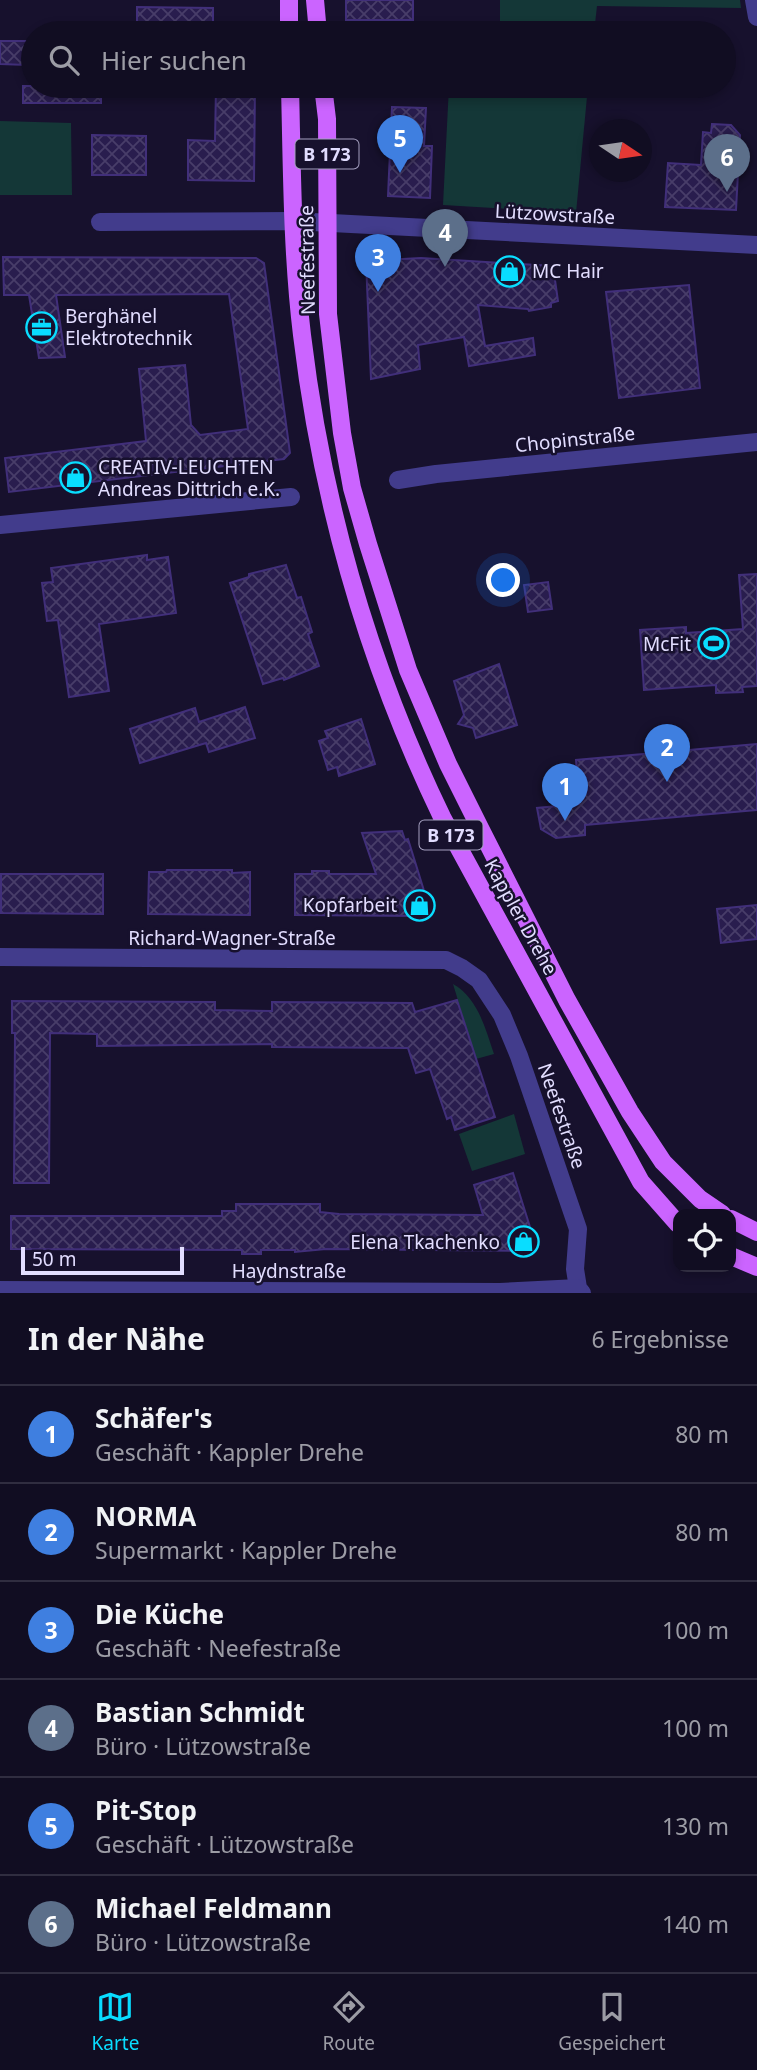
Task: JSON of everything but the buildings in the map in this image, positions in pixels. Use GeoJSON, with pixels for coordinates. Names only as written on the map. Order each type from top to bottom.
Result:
{"type":"FeatureCollection","features":[{"type":"Feature","properties":{"kind":"main road"},"geometry":{"type":"LineString","coordinates":[[289,0],[289,21]]}},
{"type":"Feature","properties":{"kind":"main road"},"geometry":{"type":"LineString","coordinates":[[315,0],[317,21]]}},
{"type":"Feature","properties":{"kind":"main road","name":"Neefestraße"},"geometry":{"type":"LineString","coordinates":[[290,98],[293,220],[301,323],[312,408]]}},
{"type":"Feature","properties":{"kind":"main road","name":"Neefestraße"},"geometry":{"type":"LineString","coordinates":[[324,98],[327,119],[328,314],[342,433]]}},
{"type":"Feature","properties":{"kind":"main road","name":"Kappler Drehe"},"geometry":{"type":"LineString","coordinates":[[312,408],[359,609],[422,775],[442,817],[634,1170],[673,1219]]}},
{"type":"Feature","properties":{"kind":"main road","name":"Kappler Drehe"},"geometry":{"type":"LineString","coordinates":[[342,433],[352,488],[389,614],[413,681],[453,774],[568,1000],[630,1112],[663,1162],[700,1199],[715,1209]]}},
{"type":"Feature","properties":{"kind":"main road"},"geometry":{"type":"LineString","coordinates":[[736,1222],[757,1232]]}},
{"type":"Feature","properties":{"kind":"main road"},"geometry":{"type":"LineString","coordinates":[[736,1258],[757,1267]]}},
{"type":"Feature","properties":{"kind":"street"},"geometry":{"type":"LineString","coordinates":[[754,0],[757,17]]}},
{"type":"Feature","properties":{"kind":"street","name":"Lützowstraße"},"geometry":{"type":"LineString","coordinates":[[100,222],[293,220],[757,245]]}},
{"type":"Feature","properties":{"kind":"street","name":"Chopinstraße"},"geometry":{"type":"LineString","coordinates":[[398,480],[757,442]]}},
{"type":"Feature","properties":{"kind":"street"},"geometry":{"type":"LineString","coordinates":[[0,525],[290,497]]}},
{"type":"Feature","properties":{"kind":"street","name":"Richard-Wagner-Straße"},"geometry":{"type":"LineString","coordinates":[[0,957],[446,960],[462,968]]}},
{"type":"Feature","properties":{"kind":"street","name":"Neefestraße"},"geometry":{"type":"LineString","coordinates":[[462,968],[479,980],[502,1015],[519,1056],[578,1229],[575,1269],[580,1291]]}},
{"type":"Feature","properties":{"kind":"street","name":"Haydnstraße"},"geometry":{"type":"LineString","coordinates":[[0,1290],[284,1293],[580,1291]]}},
{"type":"Feature","properties":{"kind":"green space"},"geometry":{"type":"Polygon","coordinates":[[[500,0],[740,0],[741,8],[597,6],[595,21],[500,21],[500,0]]]}},
{"type":"Feature","properties":{"kind":"green space"},"geometry":{"type":"Polygon","coordinates":[[[448,98],[587,98],[576,213],[443,205],[448,98]]]}},
{"type":"Feature","properties":{"kind":"green space"},"geometry":{"type":"Polygon","coordinates":[[[0,121],[71,123],[72,195],[0,195],[0,121]]]}},
{"type":"Feature","properties":{"kind":"green space"},"geometry":{"type":"Polygon","coordinates":[[[453,984],[475,1005],[494,1054],[476,1059],[453,984]]]}},
{"type":"Feature","properties":{"kind":"green space"},"geometry":{"type":"Polygon","coordinates":[[[514,1114],[525,1154],[472,1171],[459,1134],[514,1114]]]}},
{"type":"Feature","properties":{"kind":"place","name":"Pit-Stop"},"geometry":{"type":"Point","coordinates":[400,173]}},
{"type":"Feature","properties":{"kind":"place","name":"Michael Feldmann"},"geometry":{"type":"Point","coordinates":[727,192]}},
{"type":"Feature","properties":{"kind":"place","name":"Bastian Schmidt"},"geometry":{"type":"Point","coordinates":[445,267]}},
{"type":"Feature","properties":{"kind":"place","name":"MC Hair"},"geometry":{"type":"Point","coordinates":[509,271]}},
{"type":"Feature","properties":{"kind":"place","name":"Die Küche"},"geometry":{"type":"Point","coordinates":[378,292]}},
{"type":"Feature","properties":{"kind":"place","name":"Berghänel Elektrotechnik"},"geometry":{"type":"Point","coordinates":[42,327]}},
{"type":"Feature","properties":{"kind":"place","name":"CREATIV-LEUCHTEN Andreas Dittrich e.K."},"geometry":{"type":"Point","coordinates":[75,478]}},
{"type":"Feature","properties":{"kind":"place","name":"McFit"},"geometry":{"type":"Point","coordinates":[714,644]}},
{"type":"Feature","properties":{"kind":"place","name":"NORMA"},"geometry":{"type":"Point","coordinates":[667,782]}},
{"type":"Feature","properties":{"kind":"place","name":"Schäfer's"},"geometry":{"type":"Point","coordinates":[565,821]}},
{"type":"Feature","properties":{"kind":"place","name":"Kopfarbeit"},"geometry":{"type":"Point","coordinates":[420,905]}},
{"type":"Feature","properties":{"kind":"place","name":"Elena Tkachenko"},"geometry":{"type":"Point","coordinates":[523,1242]}}]}
